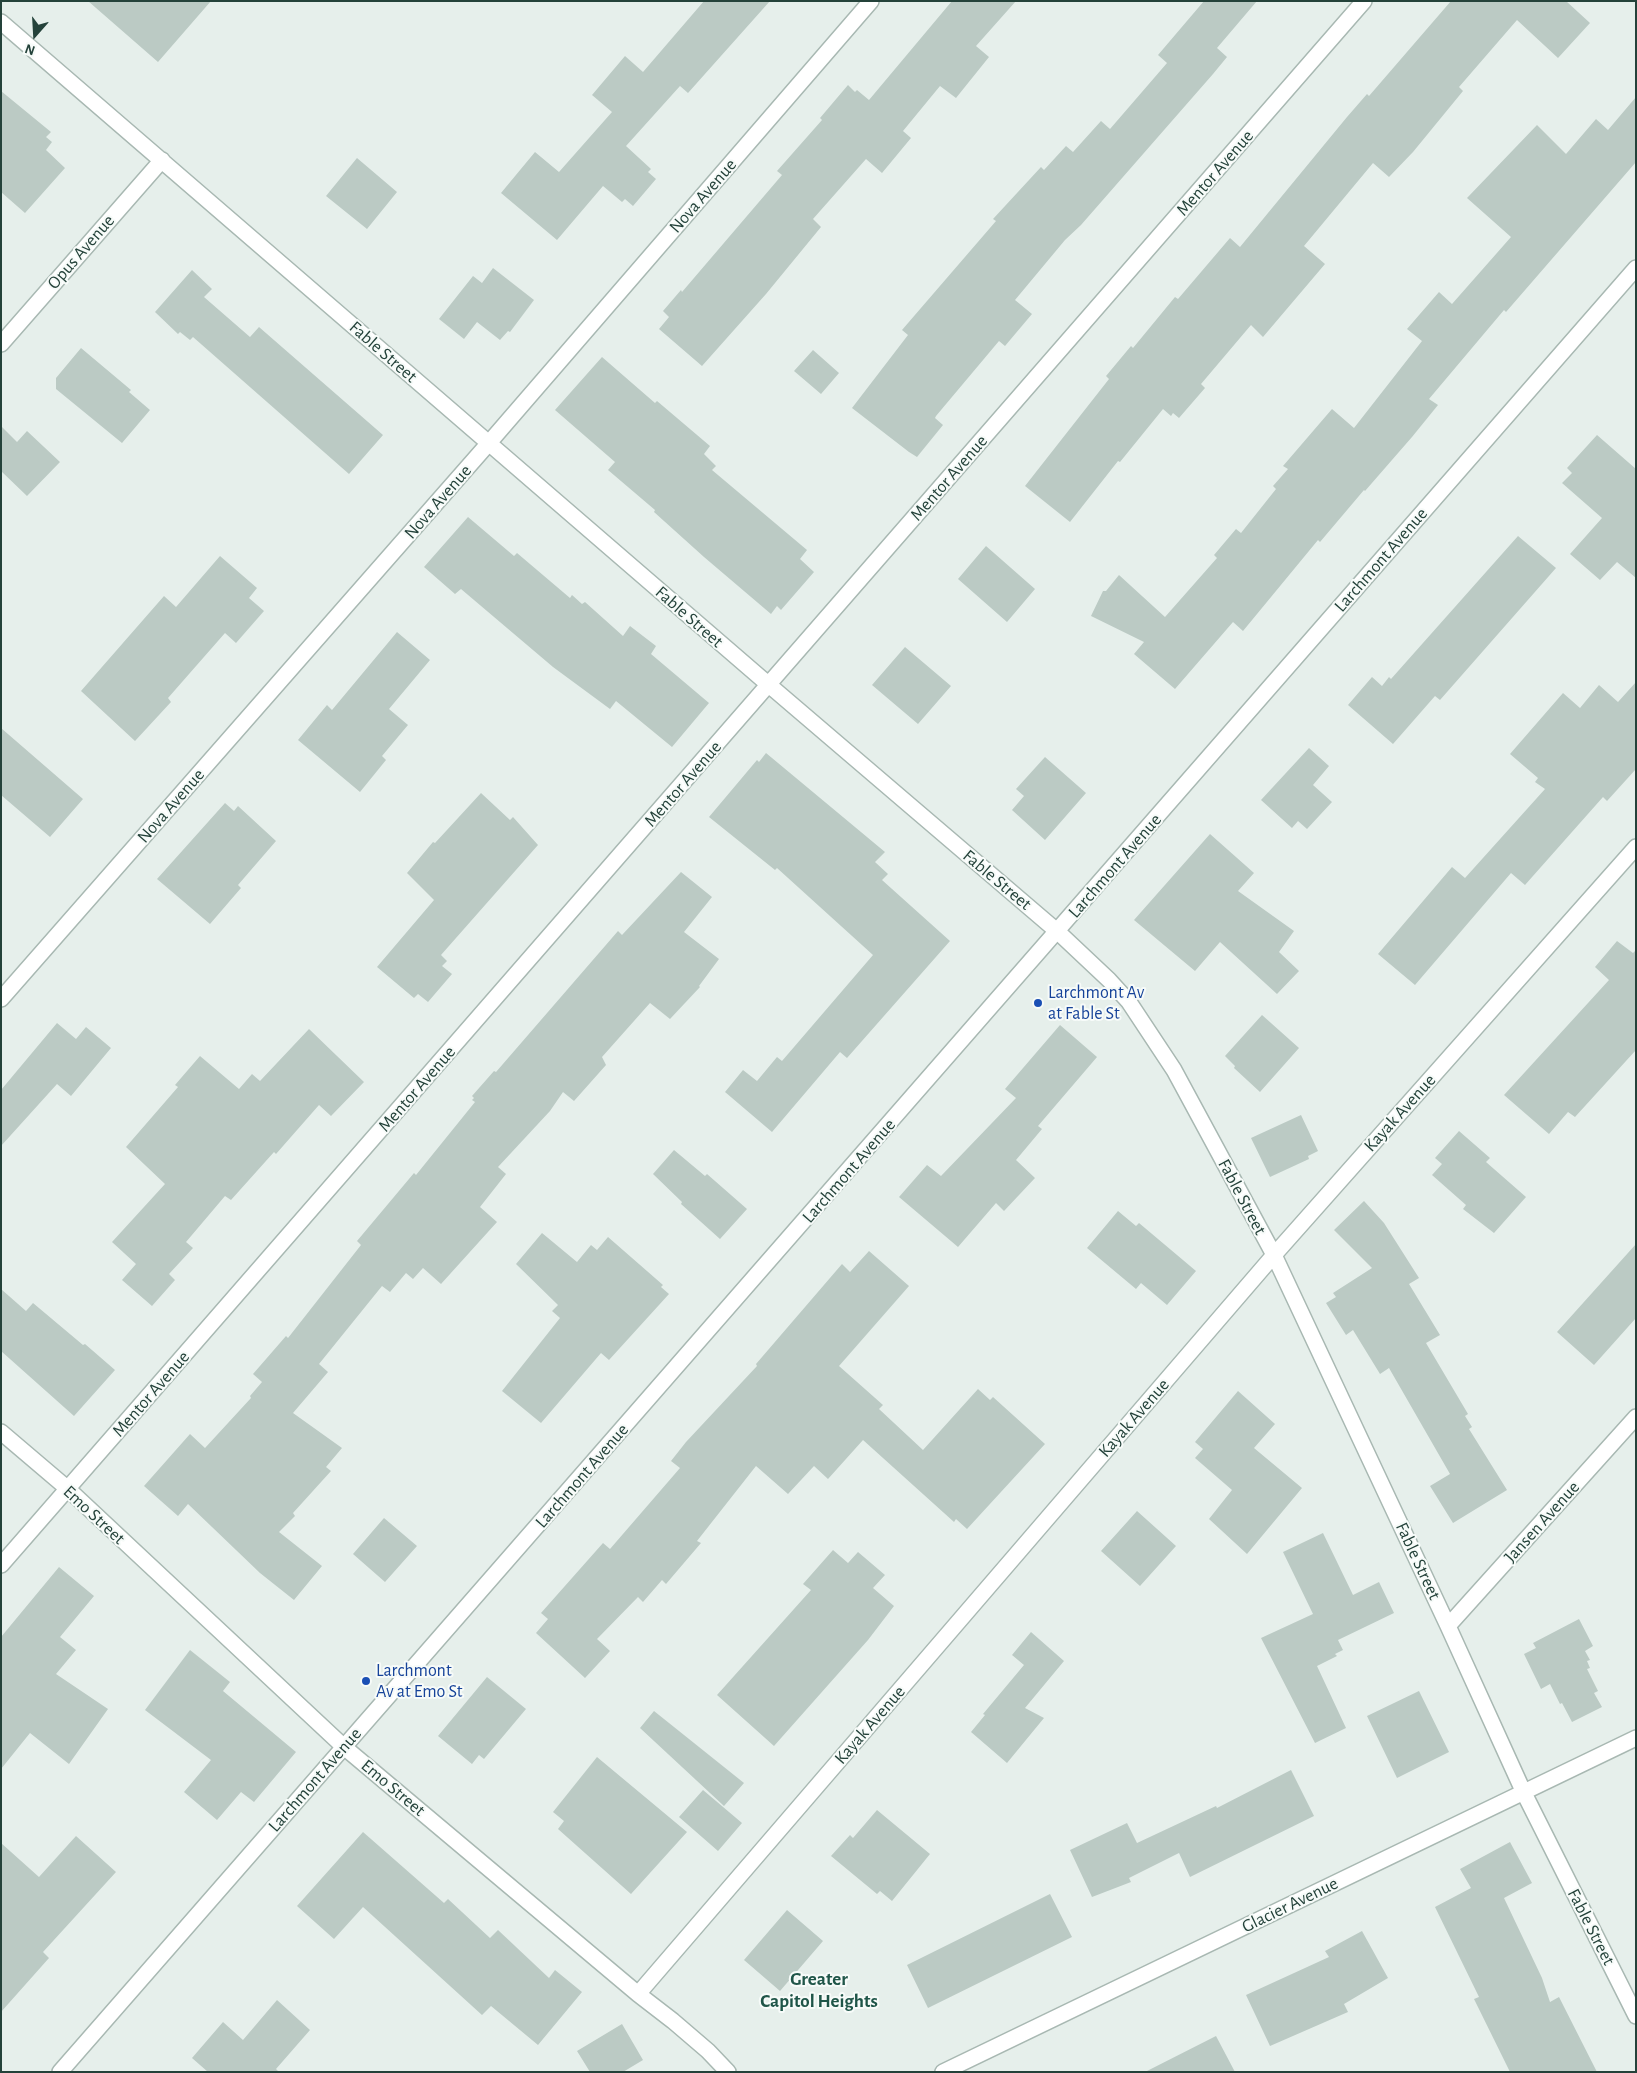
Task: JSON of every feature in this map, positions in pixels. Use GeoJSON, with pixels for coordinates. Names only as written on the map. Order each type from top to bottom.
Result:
{"type":"FeatureCollection","features":[{"type":"Feature","properties":{"kind":"street","name":"Nova Avenue"},"geometry":{"type":"LineString","coordinates":[[1,1000],[488,444],[871,1]]}},
{"type":"Feature","properties":{"kind":"street","name":"Mentor Avenue"},"geometry":{"type":"LineString","coordinates":[[1,1566],[1364,1]]}},
{"type":"Feature","properties":{"kind":"street","name":"Fable Street"},"geometry":{"type":"LineString","coordinates":[[1,22],[488,444],[1058,932],[1116,987],[1129,1002],[1174,1070],[1274,1255],[1524,1793],[1636,2016]]}},
{"type":"Feature","properties":{"kind":"street","name":"Opus Avenue"},"geometry":{"type":"LineString","coordinates":[[1,344],[162,160]]}},
{"type":"Feature","properties":{"kind":"street","name":"Larchmont Avenue"},"geometry":{"type":"LineString","coordinates":[[60,2072],[1058,932],[1636,268]]}},
{"type":"Feature","properties":{"kind":"street","name":"Kayak Avenue"},"geometry":{"type":"LineString","coordinates":[[638,1994],[1274,1255],[1636,846]]}},
{"type":"Feature","properties":{"kind":"street","name":"Jansen Avenue"},"geometry":{"type":"LineString","coordinates":[[1448,1626],[1636,1417]]}},
{"type":"Feature","properties":{"kind":"street","name":"Emo Street"},"geometry":{"type":"LineString","coordinates":[[1,1432],[68,1489],[344,1747],[708,2051],[728,2072]]}},
{"type":"Feature","properties":{"kind":"street","name":"Glacier Avenue"},"geometry":{"type":"LineString","coordinates":[[943,2072],[1636,1738]]}},
{"type":"Feature","properties":{"kind":"building"},"geometry":{"type":"Polygon","coordinates":[[[88,1],[211,1],[158,62],[88,1]]]}},
{"type":"Feature","properties":{"kind":"building"},"geometry":{"type":"Polygon","coordinates":[[[704,1],[770,1],[688,93],[680,86],[626,146],[651,169],[648,172],[656,179],[633,206],[625,199],[622,202],[603,186],[557,240],[501,193],[535,152],[559,172],[612,112],[592,95],[625,56],[643,72],[704,1]]]}},
{"type":"Feature","properties":{"kind":"building"},"geometry":{"type":"Polygon","coordinates":[[[952,1],[1016,1],[976,46],[989,57],[956,98],[940,86],[903,131],[911,138],[882,173],[866,159],[813,219],[821,227],[766,294],[702,366],[659,329],[669,317],[663,311],[681,290],[682,292],[782,175],[777,171],[822,120],[820,118],[848,85],[855,92],[857,90],[869,100],[952,1]]]}},
{"type":"Feature","properties":{"kind":"building"},"geometry":{"type":"Polygon","coordinates":[[[1204,1],[1257,1],[1217,48],[1227,57],[1081,225],[1065,240],[1015,300],[1032,314],[1005,346],[999,341],[936,416],[935,418],[943,425],[917,457],[909,452],[852,408],[908,335],[902,330],[996,221],[993,219],[1041,167],[1044,170],[1066,146],[1073,152],[1101,121],[1110,129],[1167,63],[1158,55],[1204,1]]]}},
{"type":"Feature","properties":{"kind":"building"},"geometry":{"type":"Polygon","coordinates":[[[1451,1],[1566,1],[1590,23],[1558,58],[1517,20],[1459,87],[1463,91],[1413,152],[1389,177],[1373,163],[1304,246],[1325,264],[1263,337],[1251,325],[1201,384],[1205,388],[1179,418],[1173,413],[1171,416],[1163,409],[1120,462],[1118,461],[1070,522],[1025,486],[1109,379],[1106,376],[1131,346],[1133,348],[1175,297],[1178,299],[1230,238],[1240,247],[1347,117],[1367,94],[1369,96],[1451,1]]]}},
{"type":"Feature","properties":{"kind":"building"},"geometry":{"type":"Polygon","coordinates":[[[1,91],[51,132],[46,137],[52,142],[46,150],[65,168],[25,213],[1,192],[1,91]]]}},
{"type":"Feature","properties":{"kind":"building"},"geometry":{"type":"Polygon","coordinates":[[[1636,97],[1636,162],[1506,312],[1504,310],[1429,399],[1438,405],[1320,542],[1318,540],[1243,631],[1233,622],[1175,689],[1134,654],[1144,642],[1091,616],[1103,591],[1106,591],[1119,575],[1165,617],[1217,558],[1214,555],[1236,529],[1241,533],[1276,489],[1273,486],[1288,469],[1283,466],[1332,409],[1354,428],[1422,341],[1407,329],[1439,292],[1452,304],[1511,237],[1467,198],[1537,125],[1566,154],[1596,119],[1608,130],[1636,97]]]}},
{"type":"Feature","properties":{"kind":"building"},"geometry":{"type":"Polygon","coordinates":[[[357,158],[397,192],[367,229],[326,196],[357,158]]]}},
{"type":"Feature","properties":{"kind":"building"},"geometry":{"type":"Polygon","coordinates":[[[493,268],[534,300],[510,332],[508,331],[500,340],[477,322],[464,339],[439,319],[473,276],[482,283],[493,268]]]}},
{"type":"Feature","properties":{"kind":"building"},"geometry":{"type":"Polygon","coordinates":[[[192,270],[212,289],[204,297],[250,337],[259,327],[383,435],[349,474],[193,337],[190,340],[180,332],[178,334],[155,312],[192,270]]]}},
{"type":"Feature","properties":{"kind":"building"},"geometry":{"type":"Polygon","coordinates":[[[81,348],[131,390],[129,392],[150,410],[122,443],[56,389],[56,378],[81,348]]]}},
{"type":"Feature","properties":{"kind":"building"},"geometry":{"type":"Polygon","coordinates":[[[813,350],[839,373],[821,394],[794,371],[813,350]]]}},
{"type":"Feature","properties":{"kind":"building"},"geometry":{"type":"Polygon","coordinates":[[[602,357],[655,403],[657,401],[710,446],[704,454],[716,466],[712,470],[807,550],[800,559],[814,572],[781,610],[777,606],[771,614],[704,557],[654,512],[655,510],[608,470],[615,462],[555,410],[602,357]]]}},
{"type":"Feature","properties":{"kind":"building"},"geometry":{"type":"Polygon","coordinates":[[[1,426],[17,442],[27,431],[60,462],[27,496],[1,471],[1,426]]]}},
{"type":"Feature","properties":{"kind":"building"},"geometry":{"type":"Polygon","coordinates":[[[1597,435],[1636,469],[1636,578],[1617,562],[1600,580],[1570,554],[1602,518],[1562,483],[1572,473],[1567,468],[1597,435]]]}},
{"type":"Feature","properties":{"kind":"building"},"geometry":{"type":"Polygon","coordinates":[[[468,517],[514,556],[517,553],[570,598],[572,595],[582,604],[585,602],[623,636],[630,626],[656,646],[651,654],[709,703],[672,747],[616,701],[610,709],[553,667],[461,589],[455,594],[424,567],[468,517]]]}},
{"type":"Feature","properties":{"kind":"building"},"geometry":{"type":"Polygon","coordinates":[[[1518,536],[1556,568],[1440,700],[1435,696],[1393,744],[1348,705],[1372,677],[1382,686],[1389,677],[1391,679],[1518,536]]]}},
{"type":"Feature","properties":{"kind":"building"},"geometry":{"type":"Polygon","coordinates":[[[986,546],[1035,589],[1007,622],[958,579],[986,546]]]}},
{"type":"Feature","properties":{"kind":"building"},"geometry":{"type":"Polygon","coordinates":[[[220,556],[257,588],[249,598],[264,611],[236,643],[225,633],[168,698],[171,702],[135,741],[81,691],[164,596],[176,607],[220,556]]]}},
{"type":"Feature","properties":{"kind":"building"},"geometry":{"type":"Polygon","coordinates":[[[397,632],[430,660],[389,709],[408,725],[382,756],[386,760],[360,792],[298,740],[327,705],[332,710],[397,632]]]}},
{"type":"Feature","properties":{"kind":"building"},"geometry":{"type":"Polygon","coordinates":[[[905,647],[951,686],[918,724],[872,685],[905,647]]]}},
{"type":"Feature","properties":{"kind":"building"},"geometry":{"type":"Polygon","coordinates":[[[1636,682],[1636,769],[1607,801],[1603,797],[1525,885],[1511,873],[1415,985],[1378,954],[1452,867],[1465,878],[1545,789],[1535,782],[1538,778],[1510,754],[1563,693],[1580,708],[1599,685],[1618,702],[1636,682]]]}},
{"type":"Feature","properties":{"kind":"building"},"geometry":{"type":"Polygon","coordinates":[[[1,728],[83,799],[50,837],[1,795],[1,728]]]}},
{"type":"Feature","properties":{"kind":"building"},"geometry":{"type":"Polygon","coordinates":[[[1309,748],[1329,766],[1313,785],[1332,802],[1307,829],[1298,821],[1292,828],[1261,800],[1309,748]]]}},
{"type":"Feature","properties":{"kind":"building"},"geometry":{"type":"Polygon","coordinates":[[[766,753],[885,852],[875,862],[888,874],[882,880],[950,941],[847,1058],[840,1052],[772,1132],[725,1092],[743,1070],[757,1081],[777,1057],[782,1061],[873,955],[777,868],[775,870],[709,817],[757,760],[759,762],[766,753]]]}},
{"type":"Feature","properties":{"kind":"building"},"geometry":{"type":"Polygon","coordinates":[[[1045,757],[1086,793],[1045,840],[1012,810],[1024,796],[1016,789],[1045,757]]]}},
{"type":"Feature","properties":{"kind":"building"},"geometry":{"type":"Polygon","coordinates":[[[481,793],[510,820],[513,817],[538,845],[441,955],[447,961],[442,966],[452,974],[428,1002],[418,994],[414,998],[377,967],[434,900],[407,873],[433,842],[435,843],[481,793]]]}},
{"type":"Feature","properties":{"kind":"building"},"geometry":{"type":"Polygon","coordinates":[[[225,803],[234,811],[238,806],[276,841],[238,885],[241,888],[210,924],[157,879],[225,803]]]}},
{"type":"Feature","properties":{"kind":"building"},"geometry":{"type":"Polygon","coordinates":[[[1210,834],[1254,873],[1238,891],[1294,931],[1279,952],[1299,971],[1277,994],[1220,942],[1195,971],[1134,920],[1210,834]]]}},
{"type":"Feature","properties":{"kind":"building"},"geometry":{"type":"Polygon","coordinates":[[[681,872],[712,897],[684,932],[719,959],[700,987],[670,1019],[650,1003],[602,1057],[606,1065],[574,1101],[563,1092],[550,1111],[498,1167],[506,1174],[480,1207],[497,1222],[441,1284],[423,1268],[413,1279],[406,1273],[390,1292],[382,1286],[319,1364],[328,1372],[293,1413],[342,1448],[326,1467],[331,1471],[293,1513],[295,1516],[279,1532],[322,1566],[294,1600],[260,1573],[188,1504],[178,1516],[144,1486],[190,1434],[205,1448],[251,1398],[250,1396],[262,1382],[253,1374],[286,1336],[288,1338],[361,1245],[357,1241],[414,1173],[416,1175],[475,1102],[472,1100],[474,1098],[472,1096],[494,1071],[496,1072],[618,931],[622,935],[681,872]]]}},
{"type":"Feature","properties":{"kind":"building"},"geometry":{"type":"Polygon","coordinates":[[[1617,941],[1633,953],[1636,950],[1636,1050],[1575,1117],[1568,1112],[1549,1134],[1504,1095],[1609,980],[1595,967],[1617,941]]]}},
{"type":"Feature","properties":{"kind":"building"},"geometry":{"type":"Polygon","coordinates":[[[1262,1015],[1299,1048],[1260,1092],[1234,1068],[1235,1066],[1225,1056],[1262,1015]]]}},
{"type":"Feature","properties":{"kind":"building"},"geometry":{"type":"Polygon","coordinates":[[[57,1023],[76,1039],[86,1027],[111,1048],[71,1096],[57,1084],[1,1146],[1,1090],[57,1023]]]}},
{"type":"Feature","properties":{"kind":"building"},"geometry":{"type":"Polygon","coordinates":[[[1060,1025],[1097,1057],[1038,1126],[1042,1129],[1016,1160],[1035,1178],[1004,1211],[996,1203],[958,1247],[899,1197],[927,1165],[941,1176],[1016,1098],[1005,1089],[1060,1025]]]}},
{"type":"Feature","properties":{"kind":"building"},"geometry":{"type":"Polygon","coordinates":[[[309,1029],[364,1082],[331,1116],[319,1105],[276,1154],[274,1152],[231,1200],[225,1196],[186,1242],[193,1248],[169,1274],[175,1280],[152,1306],[122,1280],[136,1264],[112,1242],[165,1184],[126,1147],[178,1087],[175,1085],[200,1056],[239,1089],[252,1074],[260,1081],[309,1029]]]}},
{"type":"Feature","properties":{"kind":"building"},"geometry":{"type":"Polygon","coordinates":[[[1301,1115],[1318,1151],[1308,1156],[1309,1159],[1270,1177],[1251,1138],[1301,1115]]]}},
{"type":"Feature","properties":{"kind":"building"},"geometry":{"type":"Polygon","coordinates":[[[1459,1131],[1490,1158],[1486,1162],[1526,1197],[1494,1233],[1463,1209],[1466,1205],[1432,1175],[1442,1164],[1435,1158],[1459,1131]]]}},
{"type":"Feature","properties":{"kind":"building"},"geometry":{"type":"Polygon","coordinates":[[[674,1150],[705,1176],[707,1174],[747,1209],[720,1239],[681,1204],[682,1202],[653,1174],[674,1150]]]}},
{"type":"Feature","properties":{"kind":"building"},"geometry":{"type":"Polygon","coordinates":[[[1364,1201],[1384,1223],[1419,1278],[1409,1284],[1440,1335],[1426,1343],[1468,1414],[1465,1416],[1472,1427],[1469,1429],[1507,1490],[1453,1523],[1430,1486],[1450,1474],[1389,1368],[1380,1374],[1353,1330],[1346,1335],[1326,1303],[1336,1297],[1333,1293],[1372,1268],[1334,1230],[1364,1201]]]}},
{"type":"Feature","properties":{"kind":"building"},"geometry":{"type":"Polygon","coordinates":[[[1118,1211],[1136,1226],[1139,1223],[1196,1271],[1167,1305],[1141,1283],[1136,1289],[1087,1248],[1118,1211]]]}},
{"type":"Feature","properties":{"kind":"building"},"geometry":{"type":"Polygon","coordinates":[[[542,1233],[577,1262],[591,1245],[597,1250],[608,1237],[663,1285],[661,1287],[669,1294],[609,1360],[601,1353],[541,1423],[502,1391],[560,1318],[552,1311],[558,1305],[516,1264],[542,1233]]]}},
{"type":"Feature","properties":{"kind":"building"},"geometry":{"type":"Polygon","coordinates":[[[1636,1244],[1636,1318],[1594,1365],[1557,1332],[1636,1244]]]}},
{"type":"Feature","properties":{"kind":"building"},"geometry":{"type":"Polygon","coordinates":[[[869,1251],[909,1286],[839,1366],[883,1405],[879,1409],[923,1450],[978,1389],[990,1400],[993,1397],[1045,1444],[967,1529],[956,1519],[954,1522],[863,1440],[828,1479],[814,1466],[788,1494],[756,1466],[697,1541],[701,1543],[666,1584],[662,1580],[643,1602],[638,1597],[597,1639],[610,1651],[585,1678],[536,1633],[548,1619],[541,1613],[603,1543],[610,1549],[680,1468],[671,1461],[686,1442],[757,1366],[756,1364],[842,1264],[850,1272],[869,1251]]]}},
{"type":"Feature","properties":{"kind":"building"},"geometry":{"type":"Polygon","coordinates":[[[1,1289],[26,1311],[33,1303],[115,1370],[74,1416],[1,1351],[1,1289]]]}},
{"type":"Feature","properties":{"kind":"building"},"geometry":{"type":"Polygon","coordinates":[[[1238,1391],[1275,1424],[1254,1448],[1302,1488],[1247,1554],[1209,1519],[1232,1490],[1195,1458],[1203,1449],[1195,1442],[1238,1391]]]}},
{"type":"Feature","properties":{"kind":"building"},"geometry":{"type":"Polygon","coordinates":[[[1137,1511],[1176,1546],[1140,1586],[1101,1551],[1137,1511]]]}},
{"type":"Feature","properties":{"kind":"building"},"geometry":{"type":"Polygon","coordinates":[[[384,1518],[417,1546],[385,1582],[353,1554],[384,1518]]]}},
{"type":"Feature","properties":{"kind":"building"},"geometry":{"type":"Polygon","coordinates":[[[1323,1533],[1353,1595],[1379,1582],[1394,1613],[1338,1640],[1343,1650],[1335,1654],[1337,1656],[1317,1666],[1346,1728],[1315,1743],[1261,1638],[1313,1614],[1283,1552],[1323,1533]]]}},
{"type":"Feature","properties":{"kind":"building"},"geometry":{"type":"Polygon","coordinates":[[[833,1550],[848,1563],[858,1552],[885,1575],[873,1588],[894,1606],[868,1640],[774,1746],[717,1695],[811,1590],[803,1584],[833,1550]]]}},
{"type":"Feature","properties":{"kind":"building"},"geometry":{"type":"Polygon","coordinates":[[[59,1567],[94,1596],[60,1637],[76,1650],[56,1674],[108,1709],[69,1764],[30,1733],[1,1769],[1,1637],[59,1567]]]}},
{"type":"Feature","properties":{"kind":"building"},"geometry":{"type":"Polygon","coordinates":[[[1579,1619],[1593,1646],[1585,1651],[1590,1660],[1587,1661],[1590,1668],[1587,1669],[1598,1691],[1594,1693],[1602,1707],[1572,1722],[1550,1684],[1541,1689],[1524,1654],[1536,1648],[1533,1643],[1579,1619]]]}},
{"type":"Feature","properties":{"kind":"building"},"geometry":{"type":"Polygon","coordinates":[[[1031,1632],[1064,1661],[1025,1708],[1044,1718],[1007,1763],[971,1732],[985,1715],[983,1714],[1024,1665],[1012,1655],[1031,1632]]]}},
{"type":"Feature","properties":{"kind":"building"},"geometry":{"type":"Polygon","coordinates":[[[190,1650],[230,1682],[223,1691],[296,1752],[254,1802],[241,1792],[217,1820],[184,1792],[211,1760],[145,1710],[190,1650]]]}},
{"type":"Feature","properties":{"kind":"building"},"geometry":{"type":"Polygon","coordinates":[[[487,1677],[526,1709],[484,1759],[479,1755],[472,1764],[438,1736],[487,1677]]]}},
{"type":"Feature","properties":{"kind":"building"},"geometry":{"type":"Polygon","coordinates":[[[1419,1691],[1449,1752],[1397,1778],[1367,1716],[1419,1691]]]}},
{"type":"Feature","properties":{"kind":"building"},"geometry":{"type":"Polygon","coordinates":[[[654,1711],[744,1783],[724,1806],[640,1728],[654,1711]]]}},
{"type":"Feature","properties":{"kind":"building"},"geometry":{"type":"Polygon","coordinates":[[[597,1757],[687,1832],[631,1894],[558,1829],[564,1821],[553,1812],[597,1757]]]}},
{"type":"Feature","properties":{"kind":"building"},"geometry":{"type":"Polygon","coordinates":[[[1291,1770],[1314,1816],[1190,1877],[1179,1853],[1129,1878],[1131,1882],[1092,1897],[1070,1850],[1127,1823],[1137,1843],[1216,1806],[1217,1808],[1291,1770]]]}},
{"type":"Feature","properties":{"kind":"building"},"geometry":{"type":"Polygon","coordinates":[[[703,1790],[742,1823],[718,1851],[679,1817],[703,1790]]]}},
{"type":"Feature","properties":{"kind":"building"},"geometry":{"type":"Polygon","coordinates":[[[877,1810],[930,1854],[892,1901],[880,1891],[877,1894],[831,1856],[850,1835],[853,1838],[877,1810]]]}},
{"type":"Feature","properties":{"kind":"building"},"geometry":{"type":"Polygon","coordinates":[[[363,1832],[444,1903],[448,1899],[490,1938],[498,1930],[549,1978],[555,1970],[582,1992],[538,2045],[491,2006],[482,2015],[363,1907],[334,1939],[297,1906],[363,1832]]]}},
{"type":"Feature","properties":{"kind":"building"},"geometry":{"type":"Polygon","coordinates":[[[76,1836],[116,1872],[43,1952],[49,1958],[1,2012],[1,1843],[39,1877],[76,1836]]]}},
{"type":"Feature","properties":{"kind":"building"},"geometry":{"type":"Polygon","coordinates":[[[1510,1842],[1532,1883],[1504,1898],[1542,1978],[1550,2002],[1559,1997],[1597,2072],[1510,2072],[1474,1999],[1479,1997],[1435,1907],[1471,1888],[1460,1869],[1510,1842]]]}},
{"type":"Feature","properties":{"kind":"building"},"geometry":{"type":"Polygon","coordinates":[[[1050,1894],[1072,1937],[928,2008],[907,1965],[1050,1894]]]}},
{"type":"Feature","properties":{"kind":"building"},"geometry":{"type":"Polygon","coordinates":[[[787,1910],[823,1941],[780,1991],[744,1960],[787,1910]]]}},
{"type":"Feature","properties":{"kind":"building"},"geometry":{"type":"Polygon","coordinates":[[[1362,1931],[1388,1978],[1344,2004],[1348,2012],[1270,2046],[1246,1995],[1329,1957],[1325,1951],[1362,1931]]]}},
{"type":"Feature","properties":{"kind":"building"},"geometry":{"type":"Polygon","coordinates":[[[277,2000],[310,2030],[276,2069],[279,2072],[208,2072],[192,2058],[223,2022],[243,2040],[277,2000]]]}},
{"type":"Feature","properties":{"kind":"building"},"geometry":{"type":"Polygon","coordinates":[[[622,2024],[643,2060],[623,2072],[590,2072],[577,2051],[622,2024]]]}},
{"type":"Feature","properties":{"kind":"building"},"geometry":{"type":"Polygon","coordinates":[[[1216,2036],[1235,2072],[1145,2072],[1216,2036]]]}},
{"type":"Feature","properties":{"kind":"place","name":"Larchmont Av at Fable St"},"geometry":{"type":"Point","coordinates":[1038,1003]}},
{"type":"Feature","properties":{"kind":"place","name":"Larchmont Av at Emo St"},"geometry":{"type":"Point","coordinates":[366,1681]}},
{"type":"Feature","properties":{"kind":"district","name":"Greater Capitol Heights"},"geometry":{"type":"Point","coordinates":[819,1990]}}]}
